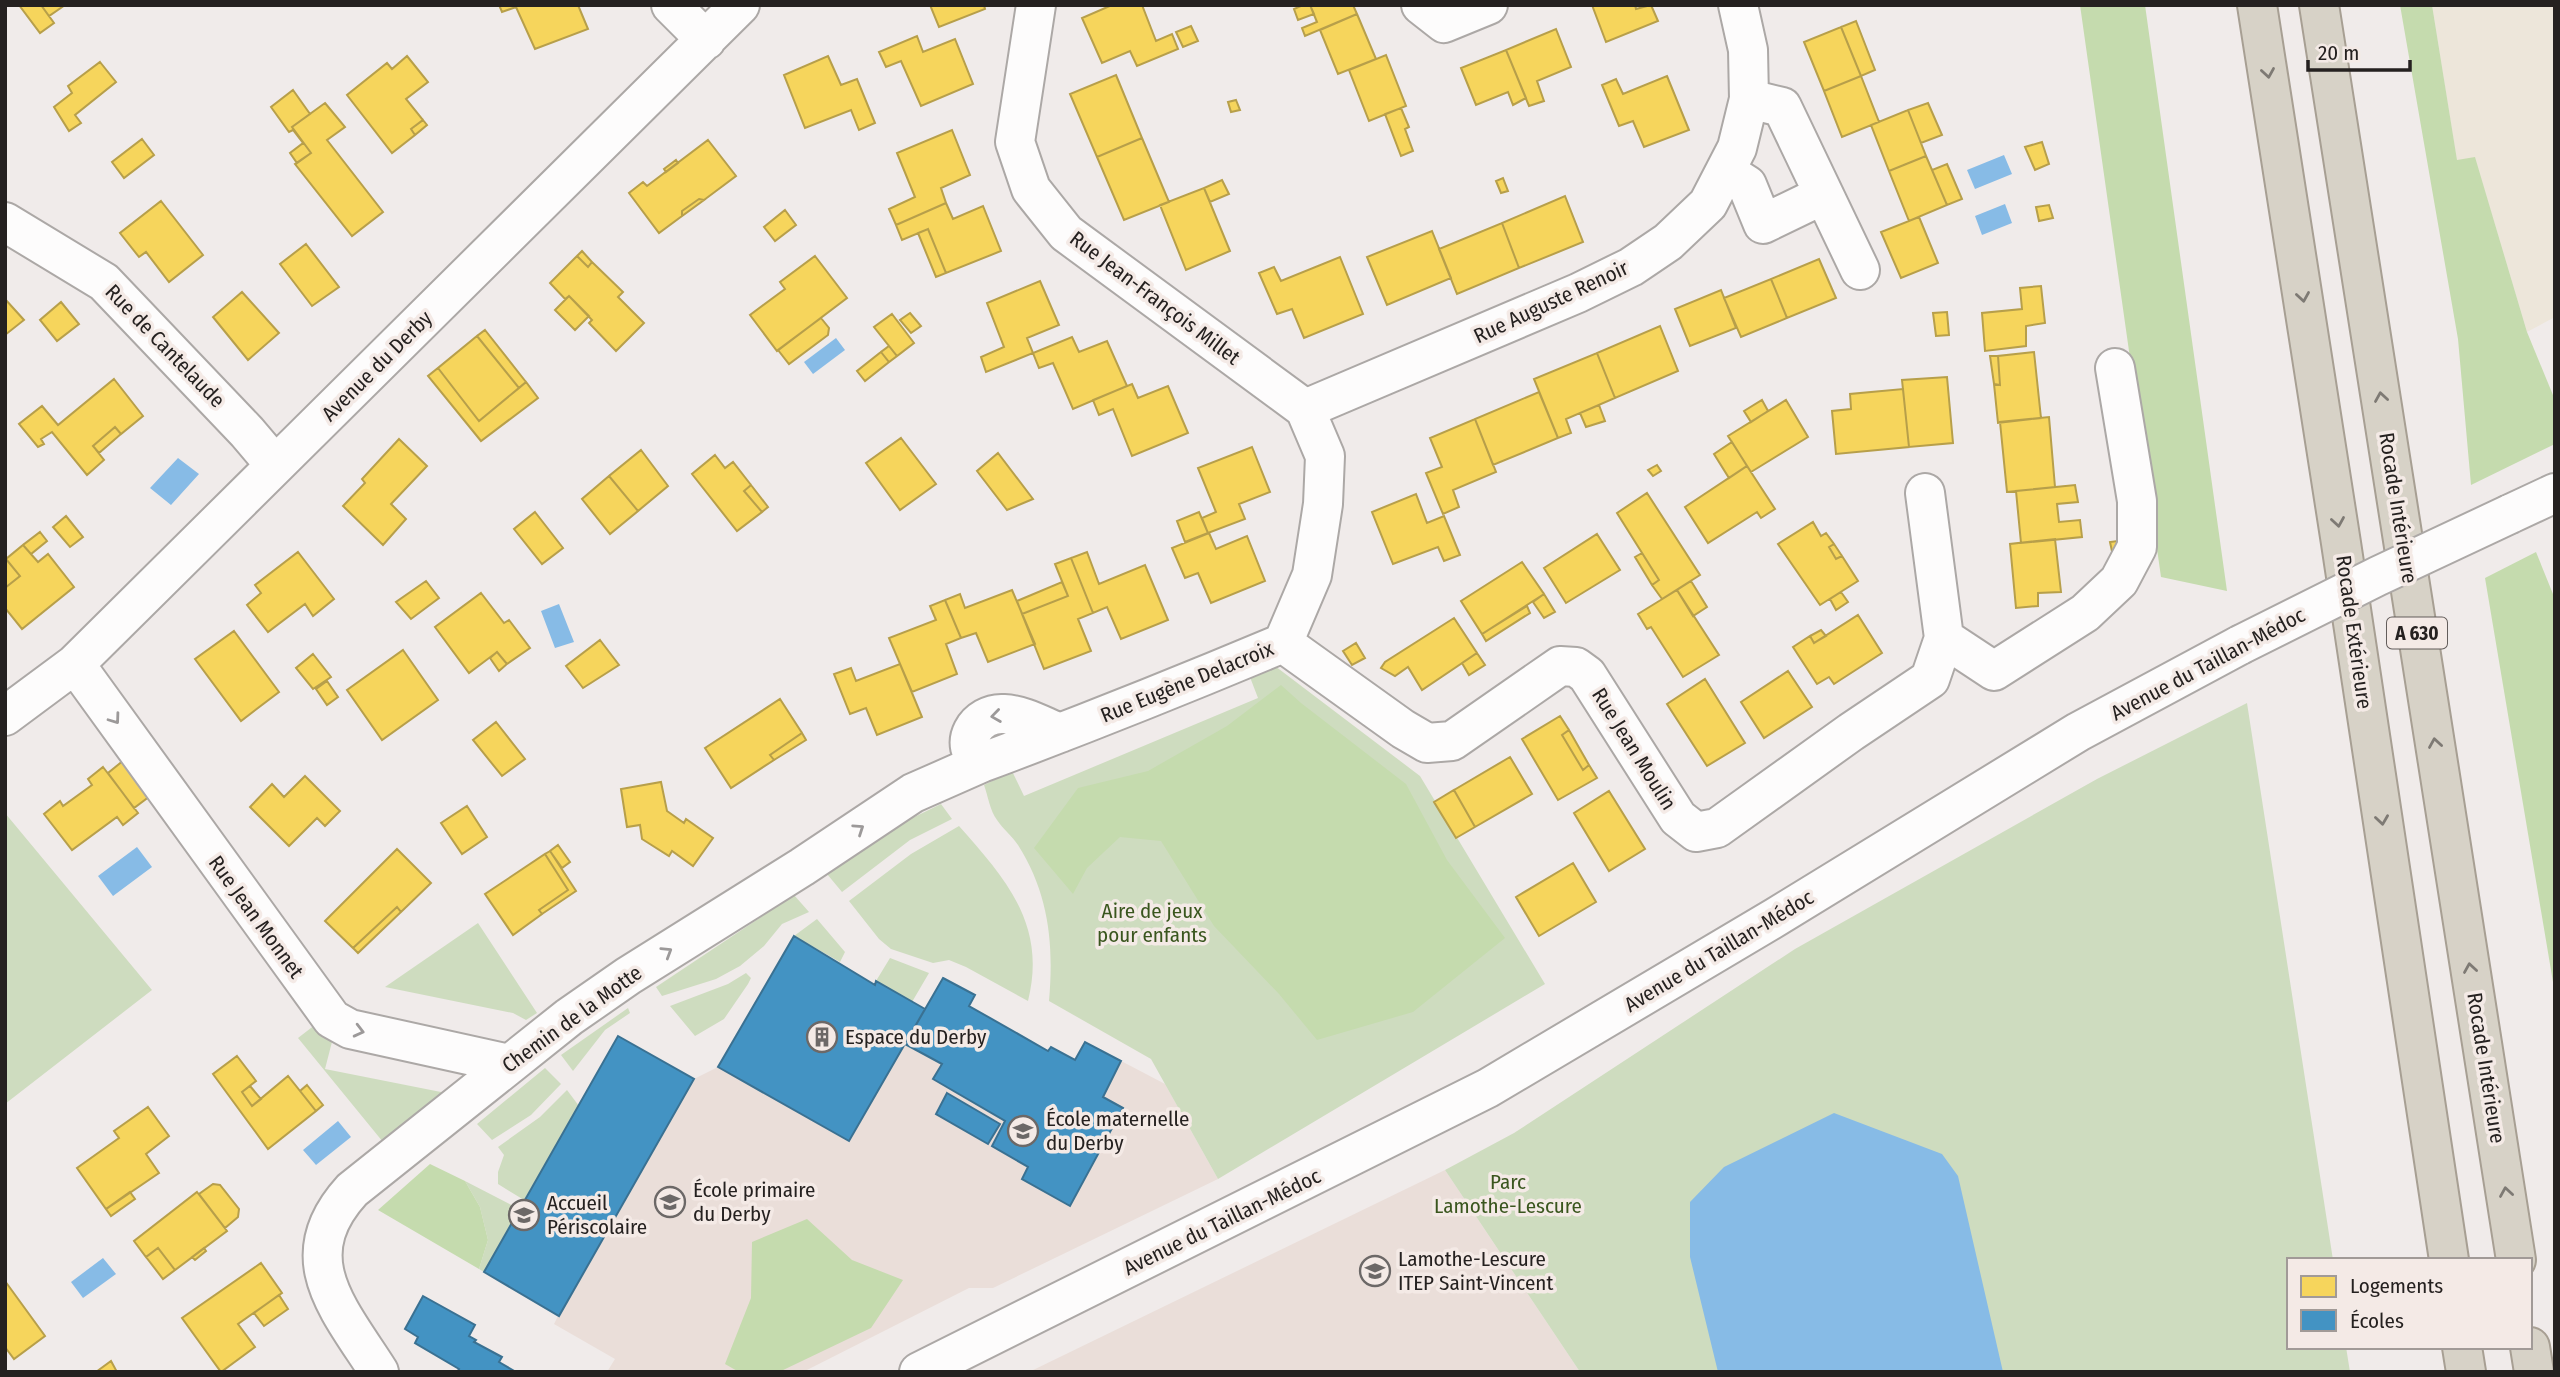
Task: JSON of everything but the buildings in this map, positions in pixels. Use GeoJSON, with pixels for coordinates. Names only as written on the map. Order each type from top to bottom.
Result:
{"type":"FeatureCollection","features":[{"type":"Feature","properties":{"kind":"highway","name":"Rocade Extérieure"},"geometry":{"type":"LineString","coordinates":[[2257,5],[2449,1258]]}},
{"type":"Feature","properties":{"kind":"highway","name":"Rocade Intérieure"},"geometry":{"type":"LineString","coordinates":[[2319,5],[2516,1258]]}},
{"type":"Feature","properties":{"kind":"highway"},"geometry":{"type":"LineString","coordinates":[[2462,1349],[2466,1372]]}},
{"type":"Feature","properties":{"kind":"highway"},"geometry":{"type":"LineString","coordinates":[[2530,1349],[2534,1372]]}},
{"type":"Feature","properties":{"kind":"street"},"geometry":{"type":"LineString","coordinates":[[671,5],[706,40]]}},
{"type":"Feature","properties":{"kind":"street","name":"Avenue du Derby"},"geometry":{"type":"LineString","coordinates":[[5,716],[75,664],[740,5]]}},
{"type":"Feature","properties":{"kind":"street","name":"Rue Jean-François Millet"},"geometry":{"type":"LineString","coordinates":[[1036,5],[1015,142],[1031,189],[1066,233],[1305,410]]}},
{"type":"Feature","properties":{"kind":"street"},"geometry":{"type":"LineString","coordinates":[[1421,5],[1444,23],[1488,5]]}},
{"type":"Feature","properties":{"kind":"street","name":"Rue Auguste Renoir"},"geometry":{"type":"LineString","coordinates":[[1305,410],[1578,293],[1631,267],[1668,242],[1707,204],[1737,148],[1749,99],[1748,50],[1738,5]]}},
{"type":"Feature","properties":{"kind":"street"},"geometry":{"type":"LineString","coordinates":[[1749,99],[1782,107],[1860,270]]}},
{"type":"Feature","properties":{"kind":"street"},"geometry":{"type":"LineString","coordinates":[[1725,171],[1747,186],[1763,223],[1824,195]]}},
{"type":"Feature","properties":{"kind":"street","name":"Rue de Cantelaude"},"geometry":{"type":"LineString","coordinates":[[5,222],[104,282],[275,465]]}},
{"type":"Feature","properties":{"kind":"street"},"geometry":{"type":"LineString","coordinates":[[1944,638],[1993,671],[2085,613],[2119,581],[2137,547],[2137,501],[2115,368]]}},
{"type":"Feature","properties":{"kind":"street","name":"Rue Eugène Delacroix"},"geometry":{"type":"LineString","coordinates":[[981,763],[974,758],[968,739],[975,726],[986,716],[1001,713],[1019,716],[1060,733],[1283,643],[1312,575],[1323,504],[1325,456],[1305,410]]}},
{"type":"Feature","properties":{"kind":"street","name":"Rue Jean Moulin"},"geometry":{"type":"LineString","coordinates":[[1283,643],[1402,729],[1427,743],[1452,741],[1560,666],[1576,667],[1587,675],[1678,818],[1696,832],[1717,828],[1850,732],[1930,679],[1944,638],[1924,493]]}},
{"type":"Feature","properties":{"kind":"street","name":"Avenue du Taillan-Médoc"},"geometry":{"type":"LineString","coordinates":[[919,1372],[1488,1088],[1776,917],[2078,732],[2240,645],[2378,576],[2555,493]]}},
{"type":"Feature","properties":{"kind":"street","name":"Rue Jean Monnet"},"geometry":{"type":"LineString","coordinates":[[75,664],[332,1019],[350,1029],[509,1064]]}},
{"type":"Feature","properties":{"kind":"street","name":"Chemin de la Motte"},"geometry":{"type":"LineString","coordinates":[[379,1372],[337,1305],[326,1280],[320,1256],[325,1228],[336,1208],[352,1190],[569,1017],[628,976],[802,867],[913,793],[981,763]]}},
{"type":"Feature","properties":{"kind":"shaded area"},"geometry":{"type":"Polygon","coordinates":[[[2432,5],[2555,5],[2555,317],[2527,332],[2475,158],[2457,161],[2432,5]]]}},
{"type":"Feature","properties":{"kind":"shaded area"},"geometry":{"type":"Polygon","coordinates":[[[943,978],[969,1007],[1048,1051],[1051,1047],[1075,1060],[1085,1042],[1165,1084],[1218,1179],[993,1288],[969,1288],[803,1372],[607,1372],[615,1359],[554,1324],[558,1316],[484,1272],[618,1036],[694,1079],[718,1067],[849,1141],[943,978]]]}},
{"type":"Feature","properties":{"kind":"shaded area","name":"Lamothe-Lescure ITEP Saint-Vincent"},"geometry":{"type":"Polygon","coordinates":[[[1445,1170],[1580,1372],[1029,1372],[1445,1170]]]}},
{"type":"Feature","properties":{"kind":"green space"},"geometry":{"type":"Polygon","coordinates":[[[2080,5],[2145,5],[2227,591],[2161,577],[2080,5]]]}},
{"type":"Feature","properties":{"kind":"green space"},"geometry":{"type":"Polygon","coordinates":[[[2400,5],[2432,5],[2457,160],[2475,157],[2527,332],[2555,400],[2555,444],[2471,485],[2458,339],[2400,5]]]}},
{"type":"Feature","properties":{"kind":"green space"},"geometry":{"type":"Polygon","coordinates":[[[2536,552],[2555,599],[2555,994],[2485,578],[2536,552]]]}},
{"type":"Feature","properties":{"kind":"green space","name":"Aire de jeux pour enfants"},"geometry":{"type":"Polygon","coordinates":[[[1271,663],[1420,776],[1545,984],[1218,1179],[1151,1059],[1049,1001],[1050,940],[1043,901],[1037,882],[1018,845],[995,816],[984,785],[1012,771],[1024,796],[1258,698],[1248,672],[1271,663]]]}},
{"type":"Feature","properties":{"kind":"green space"},"geometry":{"type":"Polygon","coordinates":[[[1281,685],[1406,784],[1447,860],[1505,938],[1413,1012],[1317,1040],[1279,994],[1214,926],[1161,841],[1120,837],[1087,868],[1073,894],[1034,848],[1078,788],[1148,771],[1227,726],[1281,685]]]}},
{"type":"Feature","properties":{"kind":"green space","name":"Parc Lamothe-Lescure"},"geometry":{"type":"Polygon","coordinates":[[[2247,703],[2333,1258],[2287,1258],[2287,1349],[2346,1349],[2350,1372],[1580,1372],[1445,1170],[1514,1133],[1795,949],[2097,779],[2247,703]]]}},
{"type":"Feature","properties":{"kind":"green space"},"geometry":{"type":"Polygon","coordinates":[[[941,804],[952,819],[910,840],[842,892],[827,874],[900,824],[941,804]]]}},
{"type":"Feature","properties":{"kind":"green space"},"geometry":{"type":"Polygon","coordinates":[[[5,813],[152,990],[5,1104],[5,813]]]}},
{"type":"Feature","properties":{"kind":"green space"},"geometry":{"type":"Polygon","coordinates":[[[959,826],[1006,885],[1027,926],[1032,949],[1028,1001],[949,960],[933,963],[891,949],[879,939],[849,901],[911,854],[959,826]]]}},
{"type":"Feature","properties":{"kind":"green space"},"geometry":{"type":"Polygon","coordinates":[[[794,895],[809,912],[782,924],[764,946],[740,966],[716,979],[662,996],[656,987],[794,895]]]}},
{"type":"Feature","properties":{"kind":"green space"},"geometry":{"type":"Polygon","coordinates":[[[817,919],[845,952],[840,962],[794,936],[817,919]]]}},
{"type":"Feature","properties":{"kind":"green space"},"geometry":{"type":"Polygon","coordinates":[[[478,923],[537,1013],[526,1020],[513,1013],[385,987],[478,923]]]}},
{"type":"Feature","properties":{"kind":"green space"},"geometry":{"type":"Polygon","coordinates":[[[890,958],[929,973],[912,1002],[876,981],[890,958]]]}},
{"type":"Feature","properties":{"kind":"green space"},"geometry":{"type":"Polygon","coordinates":[[[746,973],[751,978],[724,1019],[695,1036],[670,1006],[728,984],[746,973]]]}},
{"type":"Feature","properties":{"kind":"green space"},"geometry":{"type":"Polygon","coordinates":[[[628,1008],[630,1013],[605,1030],[573,1071],[561,1055],[628,1008]]]}},
{"type":"Feature","properties":{"kind":"green space"},"geometry":{"type":"Polygon","coordinates":[[[320,1021],[333,1038],[325,1069],[446,1093],[383,1142],[298,1038],[320,1021]]]}},
{"type":"Feature","properties":{"kind":"green space"},"geometry":{"type":"Polygon","coordinates":[[[545,1068],[561,1084],[531,1115],[492,1140],[477,1124],[545,1068]]]}},
{"type":"Feature","properties":{"kind":"green space"},"geometry":{"type":"Polygon","coordinates":[[[567,1090],[579,1106],[524,1200],[498,1184],[498,1172],[504,1155],[498,1147],[540,1117],[567,1090]]]}},
{"type":"Feature","properties":{"kind":"green space"},"geometry":{"type":"Polygon","coordinates":[[[430,1164],[465,1181],[480,1207],[488,1240],[479,1269],[378,1210],[430,1164]]]}},
{"type":"Feature","properties":{"kind":"green space"},"geometry":{"type":"Polygon","coordinates":[[[465,1181],[519,1209],[484,1272],[479,1269],[488,1240],[480,1207],[465,1181]]]}},
{"type":"Feature","properties":{"kind":"green space"},"geometry":{"type":"Polygon","coordinates":[[[807,1219],[852,1260],[903,1280],[871,1328],[779,1372],[739,1372],[725,1364],[751,1298],[752,1242],[807,1219]]]}},
{"type":"Feature","properties":{"kind":"water"},"geometry":{"type":"Polygon","coordinates":[[[2004,155],[2012,174],[1975,189],[1967,170],[2004,155]]]}},
{"type":"Feature","properties":{"kind":"water"},"geometry":{"type":"Polygon","coordinates":[[[2005,204],[2012,223],[1982,235],[1975,216],[2005,204]]]}},
{"type":"Feature","properties":{"kind":"water"},"geometry":{"type":"Polygon","coordinates":[[[836,338],[845,350],[813,374],[804,362],[836,338]]]}},
{"type":"Feature","properties":{"kind":"water"},"geometry":{"type":"Polygon","coordinates":[[[178,458],[199,474],[171,505],[150,488],[178,458]]]}},
{"type":"Feature","properties":{"kind":"water"},"geometry":{"type":"Polygon","coordinates":[[[559,604],[574,642],[555,648],[541,611],[559,604]]]}},
{"type":"Feature","properties":{"kind":"water"},"geometry":{"type":"Polygon","coordinates":[[[137,847],[152,867],[113,896],[98,876],[137,847]]]}},
{"type":"Feature","properties":{"kind":"water"},"geometry":{"type":"Polygon","coordinates":[[[1834,1113],[1942,1154],[1958,1176],[2003,1372],[1718,1372],[1690,1257],[1690,1202],[1724,1167],[1834,1113]]]}},
{"type":"Feature","properties":{"kind":"water"},"geometry":{"type":"Polygon","coordinates":[[[338,1121],[351,1137],[316,1165],[303,1150],[338,1121]]]}},
{"type":"Feature","properties":{"kind":"water"},"geometry":{"type":"Polygon","coordinates":[[[103,1258],[116,1274],[83,1298],[71,1282],[103,1258]]]}},
{"type":"Feature","properties":{"kind":"place","name":"Espace du Derby"},"geometry":{"type":"Point","coordinates":[822,1037]}},
{"type":"Feature","properties":{"kind":"place","name":"École maternelle du Derby"},"geometry":{"type":"Point","coordinates":[1023,1131]}},
{"type":"Feature","properties":{"kind":"place","name":"École primaire du Derby"},"geometry":{"type":"Point","coordinates":[670,1202]}},
{"type":"Feature","properties":{"kind":"place","name":"Accueil Périscolaire"},"geometry":{"type":"Point","coordinates":[524,1215]}},
{"type":"Feature","properties":{"kind":"place","name":"Lamothe-Lescure ITEP Saint-Vincent"},"geometry":{"type":"Point","coordinates":[1375,1271]}}]}
